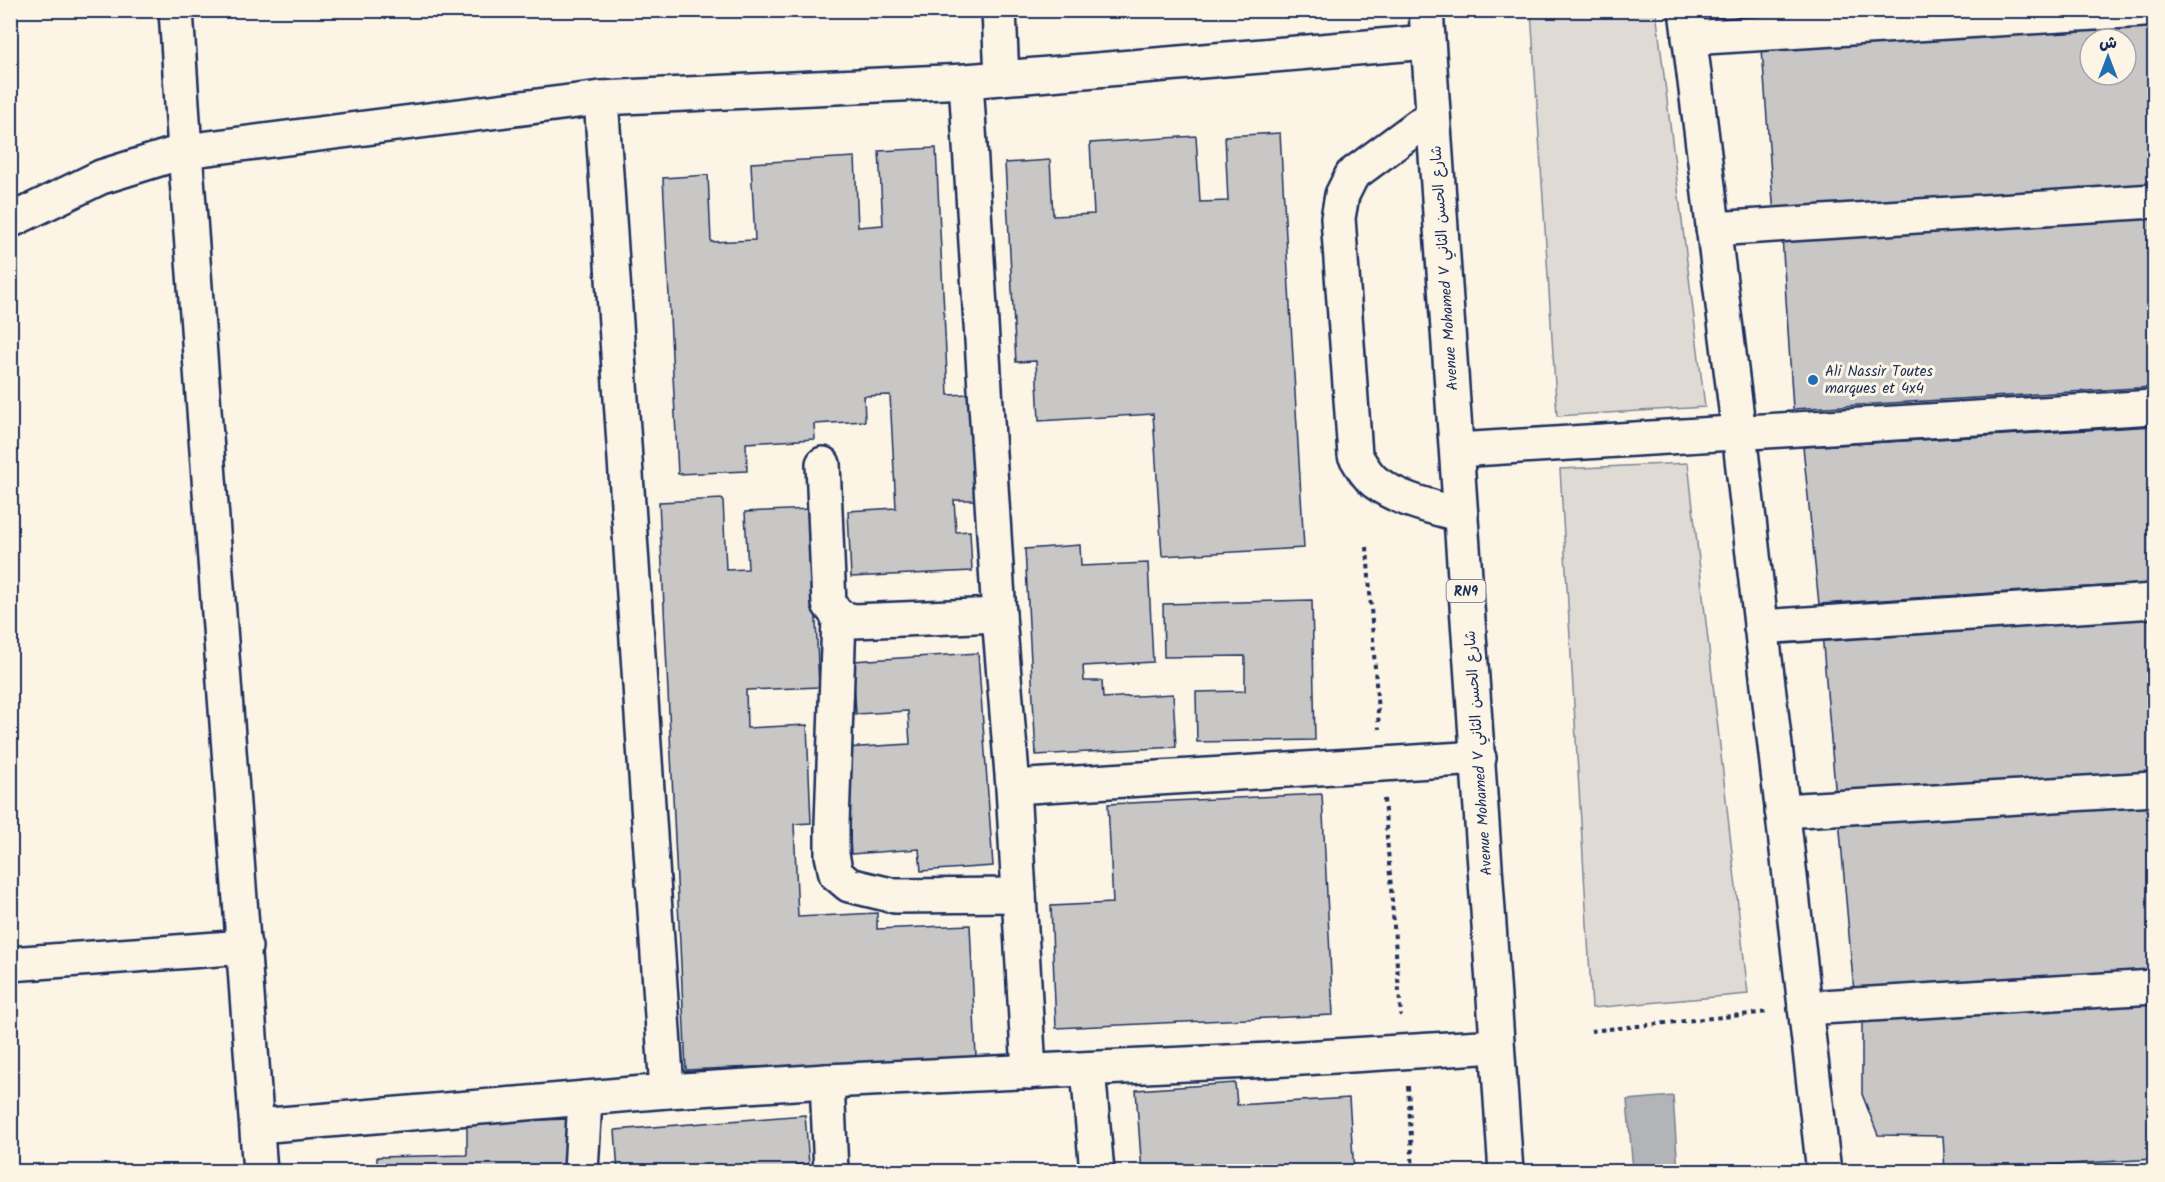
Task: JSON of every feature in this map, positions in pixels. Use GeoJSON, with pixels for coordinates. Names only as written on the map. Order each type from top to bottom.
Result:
{"type":"FeatureCollection","features":[{"type":"Feature","properties":{"kind":"street"},"geometry":{"type":"LineString","coordinates":[[176,10],[260,1172]]}},
{"type":"Feature","properties":{"kind":"street"},"geometry":{"type":"LineString","coordinates":[[999,10],[1002,78]]}},
{"type":"Feature","properties":{"kind":"street","name":"Avenue Mohamed V شارع الحسن الثاني"},"geometry":{"type":"LineString","coordinates":[[1426,10],[1506,1172]]}},
{"type":"Feature","properties":{"kind":"street"},"geometry":{"type":"LineString","coordinates":[[1824,1172],[1739,433],[1687,24],[2144,10]]}},
{"type":"Feature","properties":{"kind":"street"},"geometry":{"type":"LineString","coordinates":[[10,221],[101,177],[185,151],[601,98],[966,81],[1427,42]]}},
{"type":"Feature","properties":{"kind":"street"},"geometry":{"type":"LineString","coordinates":[[966,81],[999,615],[1013,787],[1029,1072]]}},
{"type":"Feature","properties":{"kind":"street"},"geometry":{"type":"LineString","coordinates":[[601,98],[666,1091]]}},
{"type":"Feature","properties":{"kind":"street"},"geometry":{"type":"LineString","coordinates":[[1433,115],[1352,175],[1342,195],[1338,218],[1355,455],[1365,471],[1376,482],[1408,499],[1461,515]]}},
{"type":"Feature","properties":{"kind":"street"},"geometry":{"type":"LineString","coordinates":[[1713,229],[2154,201]]}},
{"type":"Feature","properties":{"kind":"street"},"geometry":{"type":"LineString","coordinates":[[1457,450],[2154,407]]}},
{"type":"Feature","properties":{"kind":"street"},"geometry":{"type":"LineString","coordinates":[[823,464],[829,604],[839,617],[854,621],[999,615]]}},
{"type":"Feature","properties":{"kind":"street"},"geometry":{"type":"LineString","coordinates":[[1761,627],[2154,602]]}},
{"type":"Feature","properties":{"kind":"street"},"geometry":{"type":"LineString","coordinates":[[839,617],[832,824],[832,855],[836,874],[849,885],[896,896],[1019,895]]}},
{"type":"Feature","properties":{"kind":"street"},"geometry":{"type":"LineString","coordinates":[[1013,787],[1479,758]]}},
{"type":"Feature","properties":{"kind":"street"},"geometry":{"type":"LineString","coordinates":[[1782,811],[2154,789]]}},
{"type":"Feature","properties":{"kind":"street"},"geometry":{"type":"LineString","coordinates":[[10,964],[245,947]]}},
{"type":"Feature","properties":{"kind":"street"},"geometry":{"type":"LineString","coordinates":[[1805,1008],[2154,987]]}},
{"type":"Feature","properties":{"kind":"street"},"geometry":{"type":"LineString","coordinates":[[258,1126],[666,1091],[1497,1046]]}},
{"type":"Feature","properties":{"kind":"street"},"geometry":{"type":"LineString","coordinates":[[1088,1069],[1097,1172]]}},
{"type":"Feature","properties":{"kind":"street"},"geometry":{"type":"LineString","coordinates":[[827,1081],[831,1172]]}},
{"type":"Feature","properties":{"kind":"street"},"geometry":{"type":"LineString","coordinates":[[581,1172],[585,1098]]}},
{"type":"Feature","properties":{"kind":"path"},"geometry":{"type":"LineString","coordinates":[[1367,547],[1380,764],[1413,1172]]}},
{"type":"Feature","properties":{"kind":"path"},"geometry":{"type":"LineString","coordinates":[[1591,1031],[1805,1008]]}},
{"type":"Feature","properties":{"kind":"shaded area"},"geometry":{"type":"Polygon","coordinates":[[[1531,11],[1656,11],[1705,407],[1557,416],[1531,11]]]}},
{"type":"Feature","properties":{"kind":"shaded area"},"geometry":{"type":"Polygon","coordinates":[[[1688,463],[1748,994],[1592,1008],[1560,469],[1688,463]]]}},
{"type":"Feature","properties":{"kind":"shaded area"},"geometry":{"type":"Polygon","coordinates":[[[1673,1096],[1678,1171],[1633,1171],[1627,1100],[1673,1096]]]}},
{"type":"Feature","properties":{"kind":"building"},"geometry":{"type":"Polygon","coordinates":[[[1758,10],[2000,10],[1759,26],[1758,10]]]}},
{"type":"Feature","properties":{"kind":"building"},"geometry":{"type":"Polygon","coordinates":[[[2154,21],[2154,190],[1774,216],[1762,49],[2154,21]]]}},
{"type":"Feature","properties":{"kind":"building"},"geometry":{"type":"Polygon","coordinates":[[[1280,133],[1304,548],[1162,556],[1153,414],[1039,421],[1036,361],[1016,362],[1005,163],[1050,160],[1053,216],[1094,214],[1090,143],[1196,136],[1200,202],[1228,201],[1225,136],[1280,133]]]}},
{"type":"Feature","properties":{"kind":"building"},"geometry":{"type":"Polygon","coordinates":[[[936,148],[948,395],[970,394],[975,500],[954,500],[956,532],[970,531],[972,571],[851,577],[848,511],[896,508],[890,395],[864,396],[865,421],[814,424],[815,439],[746,443],[747,471],[678,474],[663,178],[708,175],[711,242],[755,240],[751,163],[855,157],[858,227],[883,225],[879,151],[936,148]]]}},
{"type":"Feature","properties":{"kind":"building"},"geometry":{"type":"Polygon","coordinates":[[[2154,213],[2154,387],[1793,409],[1782,236],[2154,213]]]}},
{"type":"Feature","properties":{"kind":"building"},"geometry":{"type":"Polygon","coordinates":[[[2154,426],[2154,583],[1819,604],[1803,447],[2154,426]]]}},
{"type":"Feature","properties":{"kind":"building"},"geometry":{"type":"Polygon","coordinates":[[[723,499],[726,570],[748,569],[745,512],[811,509],[819,687],[746,690],[747,728],[807,725],[811,823],[794,824],[798,917],[877,913],[877,929],[970,925],[976,1057],[686,1070],[659,502],[723,499]]]}},
{"type":"Feature","properties":{"kind":"building"},"geometry":{"type":"Polygon","coordinates":[[[1080,545],[1081,566],[1148,563],[1153,662],[1083,666],[1084,681],[1102,681],[1103,698],[1173,694],[1176,747],[1036,755],[1025,549],[1080,545]]]}},
{"type":"Feature","properties":{"kind":"building"},"geometry":{"type":"Polygon","coordinates":[[[1312,600],[1315,740],[1197,742],[1196,692],[1245,691],[1245,656],[1164,657],[1163,604],[1312,600]]]}},
{"type":"Feature","properties":{"kind":"building"},"geometry":{"type":"Polygon","coordinates":[[[2154,613],[2154,779],[1836,799],[1822,633],[2154,613]]]}},
{"type":"Feature","properties":{"kind":"building"},"geometry":{"type":"Polygon","coordinates":[[[978,653],[993,866],[921,871],[919,849],[851,854],[844,748],[910,744],[908,711],[856,714],[853,661],[978,653]]]}},
{"type":"Feature","properties":{"kind":"building"},"geometry":{"type":"Polygon","coordinates":[[[1322,794],[1333,1015],[1056,1028],[1051,906],[1113,903],[1108,804],[1322,794]]]}},
{"type":"Feature","properties":{"kind":"building"},"geometry":{"type":"Polygon","coordinates":[[[2154,802],[2154,974],[1854,992],[1839,819],[2154,802]]]}},
{"type":"Feature","properties":{"kind":"building"},"geometry":{"type":"Polygon","coordinates":[[[2154,1000],[2154,1159],[1945,1171],[1943,1136],[1878,1135],[1862,1094],[1862,1015],[2154,1000]]]}},
{"type":"Feature","properties":{"kind":"building"},"geometry":{"type":"Polygon","coordinates":[[[1235,1083],[1237,1105],[1349,1098],[1354,1172],[1142,1172],[1136,1090],[1235,1083]]]}},
{"type":"Feature","properties":{"kind":"building"},"geometry":{"type":"Polygon","coordinates":[[[805,1115],[809,1164],[795,1165],[796,1172],[618,1172],[615,1130],[805,1115]]]}},
{"type":"Feature","properties":{"kind":"building"},"geometry":{"type":"Polygon","coordinates":[[[571,1119],[573,1172],[377,1172],[377,1157],[467,1155],[467,1122],[571,1119]]]}},
{"type":"Feature","properties":{"kind":"place","name":"Ali Nassir Toutes marques et 4x4"},"geometry":{"type":"Point","coordinates":[1813,380]}}]}
